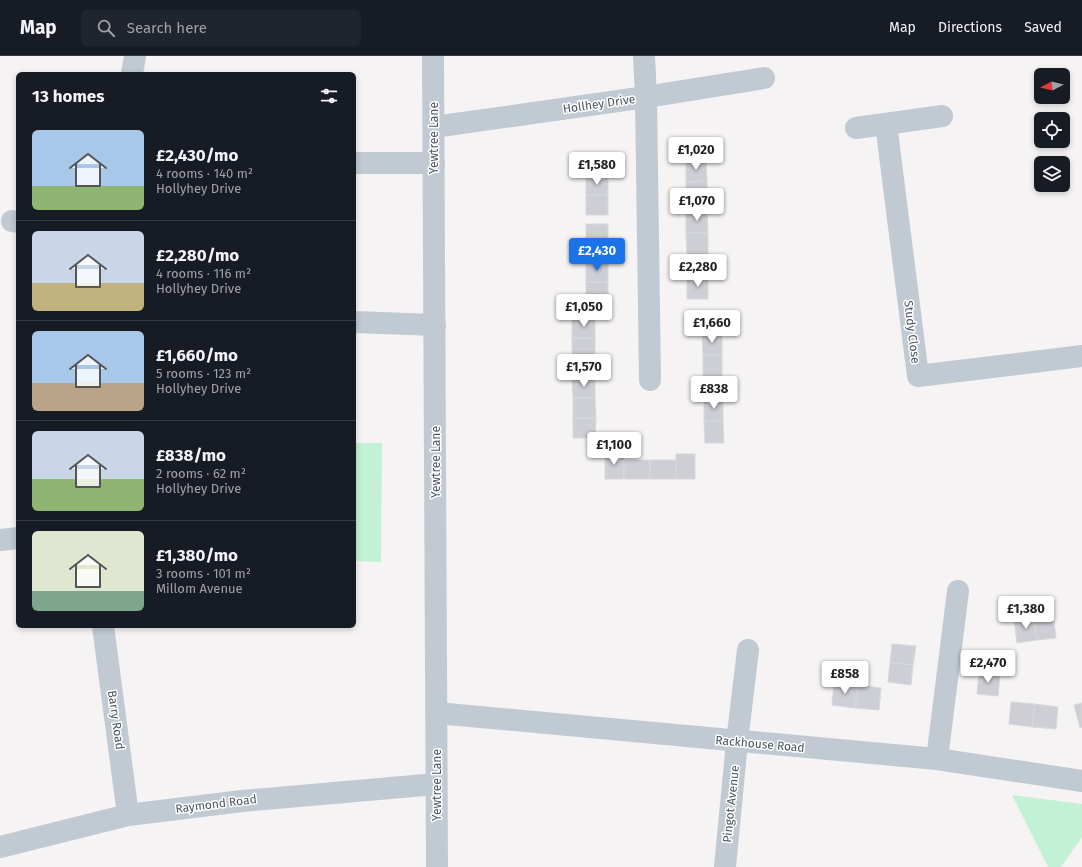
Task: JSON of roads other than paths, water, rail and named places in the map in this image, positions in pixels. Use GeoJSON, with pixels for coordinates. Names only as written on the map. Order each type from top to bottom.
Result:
{"type":"FeatureCollection","features":[{"type":"Feature","properties":{"kind":"street"},"geometry":{"type":"LineString","coordinates":[[132,72],[134,56]]}},
{"type":"Feature","properties":{"kind":"street","name":"Yewtree Lane"},"geometry":{"type":"LineString","coordinates":[[434,56],[437,867]]}},
{"type":"Feature","properties":{"kind":"street"},"geometry":{"type":"LineString","coordinates":[[644,56],[646,97],[650,380]]}},
{"type":"Feature","properties":{"kind":"street","name":"Hollhey Drive"},"geometry":{"type":"LineString","coordinates":[[434,127],[646,97],[764,78]]}},
{"type":"Feature","properties":{"kind":"street"},"geometry":{"type":"LineString","coordinates":[[856,128],[942,116]]}},
{"type":"Feature","properties":{"kind":"street","name":"Study Close"},"geometry":{"type":"LineString","coordinates":[[886,124],[918,376],[1082,356]]}},
{"type":"Feature","properties":{"kind":"street"},"geometry":{"type":"LineString","coordinates":[[356,163],[434,164]]}},
{"type":"Feature","properties":{"kind":"street"},"geometry":{"type":"LineString","coordinates":[[356,322],[435,325]]}},
{"type":"Feature","properties":{"kind":"street"},"geometry":{"type":"LineString","coordinates":[[0,540],[16,538]]}},
{"type":"Feature","properties":{"kind":"street"},"geometry":{"type":"LineString","coordinates":[[937,759],[958,591]]}},
{"type":"Feature","properties":{"kind":"street","name":"Barry Road"},"geometry":{"type":"LineString","coordinates":[[103,628],[128,815]]}},
{"type":"Feature","properties":{"kind":"street","name":"Pingot Avenue"},"geometry":{"type":"LineString","coordinates":[[725,867],[737,742],[748,650]]}},
{"type":"Feature","properties":{"kind":"street","name":"Rackhouse Road"},"geometry":{"type":"LineString","coordinates":[[437,712],[737,742],[937,759],[1082,781]]}},
{"type":"Feature","properties":{"kind":"street","name":"Raymond Road"},"geometry":{"type":"LineString","coordinates":[[0,847],[128,815],[242,801],[436,784]]}}]}
